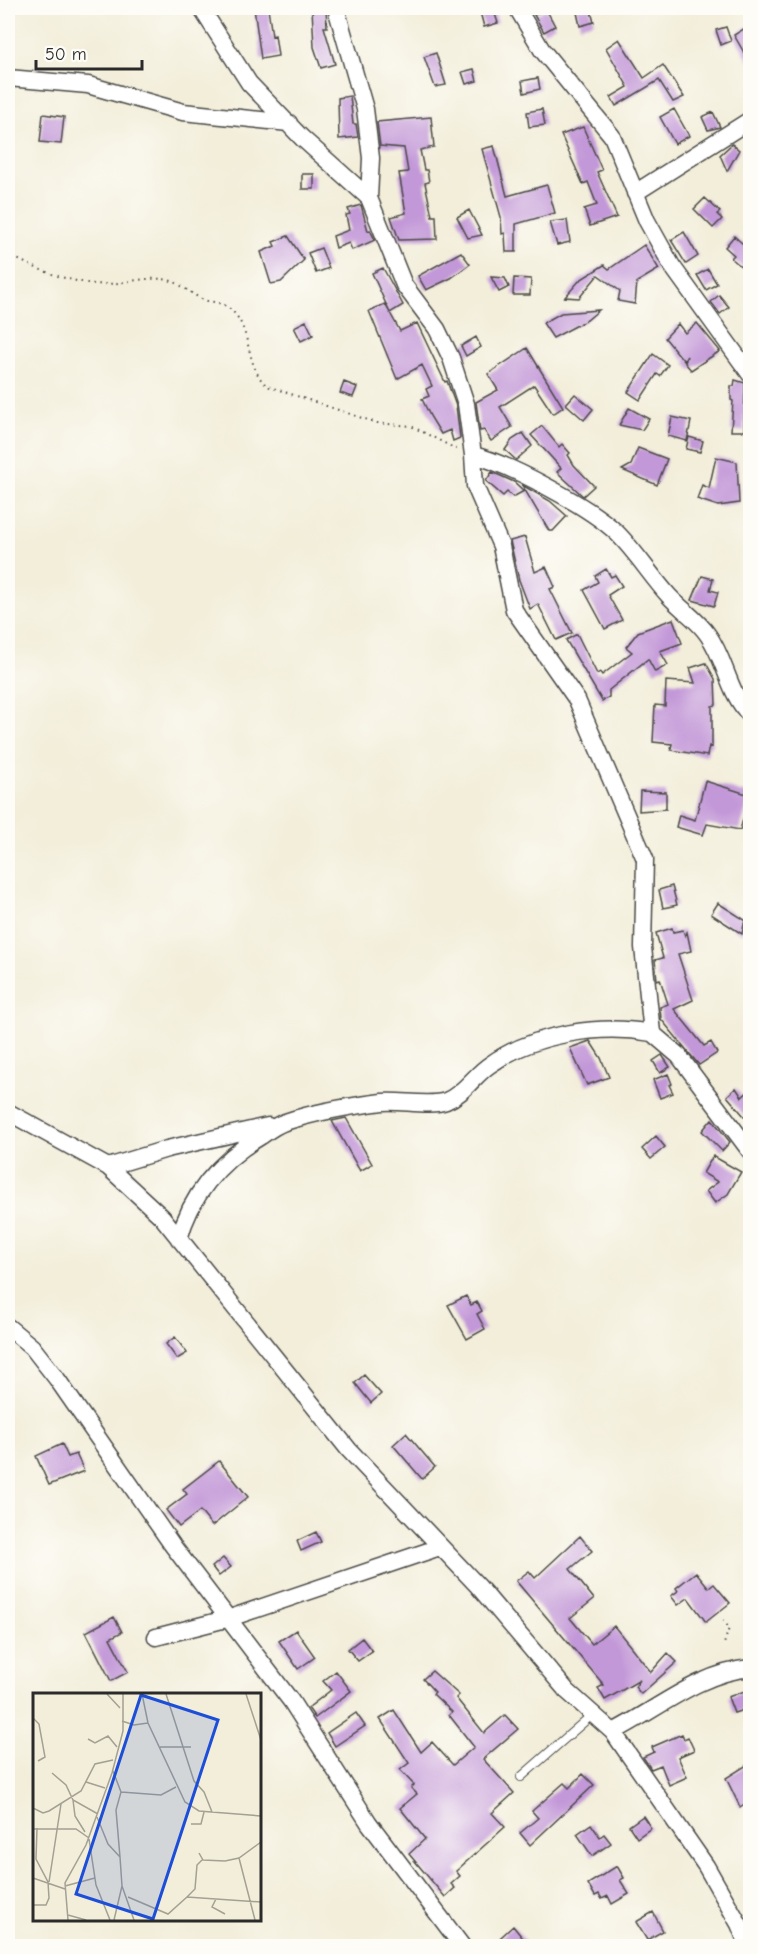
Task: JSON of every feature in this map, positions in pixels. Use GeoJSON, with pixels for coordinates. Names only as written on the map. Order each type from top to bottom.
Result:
{"type":"FeatureCollection","features":[{"type":"Feature","properties":{"kind":"street"},"geometry":{"type":"LineString","coordinates":[[201,8],[236,66],[265,101],[369,198]]}},
{"type":"Feature","properties":{"kind":"street"},"geometry":{"type":"LineString","coordinates":[[336,8],[364,110],[371,158],[369,198],[404,285],[436,329],[451,358],[466,404],[475,486],[501,546],[514,610],[576,700],[645,860],[643,947],[652,1033]]}},
{"type":"Feature","properties":{"kind":"street"},"geometry":{"type":"LineString","coordinates":[[517,8],[542,50],[612,136],[655,237],[679,278],[750,374]]}},
{"type":"Feature","properties":{"kind":"street"},"geometry":{"type":"LineString","coordinates":[[8,78],[88,86],[183,112],[289,123]]}},
{"type":"Feature","properties":{"kind":"street"},"geometry":{"type":"LineString","coordinates":[[635,193],[750,120]]}},
{"type":"Feature","properties":{"kind":"street"},"geometry":{"type":"LineString","coordinates":[[473,455],[502,464],[531,479],[580,506],[617,533],[672,600],[707,633],[737,700],[750,715]]}},
{"type":"Feature","properties":{"kind":"street"},"geometry":{"type":"LineString","coordinates":[[108,1167],[167,1149],[283,1122],[384,1102],[442,1102],[459,1092],[497,1059],[525,1045],[550,1038],[612,1029],[652,1033],[679,1056],[750,1151]]}},
{"type":"Feature","properties":{"kind":"street"},"geometry":{"type":"LineString","coordinates":[[8,1112],[108,1167],[147,1201],[350,1450],[478,1586],[567,1691],[613,1732],[705,1866],[739,1924],[748,1947]]}},
{"type":"Feature","properties":{"kind":"street"},"geometry":{"type":"LineString","coordinates":[[179,1239],[192,1204],[213,1174],[255,1139],[283,1122]]}},
{"type":"Feature","properties":{"kind":"street"},"geometry":{"type":"LineString","coordinates":[[8,1327],[24,1339],[57,1379],[173,1546],[291,1701],[369,1823],[462,1947]]}},
{"type":"Feature","properties":{"kind":"street"},"geometry":{"type":"LineString","coordinates":[[156,1636],[230,1618],[440,1547]]}},
{"type":"Feature","properties":{"kind":"street"},"geometry":{"type":"LineString","coordinates":[[613,1732],[703,1680],[731,1670],[750,1668]]}},
{"type":"Feature","properties":{"kind":"lane"},"geometry":{"type":"LineString","coordinates":[[521,1777],[593,1714]]}},
{"type":"Feature","properties":{"kind":"path"},"geometry":{"type":"LineString","coordinates":[[8,254],[73,280],[96,284],[151,279],[168,280],[181,285],[198,297],[221,303],[233,312],[241,322],[255,371],[267,386],[377,423],[411,426],[447,446],[473,455]]}},
{"type":"Feature","properties":{"kind":"path"},"geometry":{"type":"LineString","coordinates":[[723,1620],[729,1628],[724,1644]]}},
{"type":"Feature","properties":{"kind":"building"},"geometry":{"type":"Polygon","coordinates":[[[254,8],[268,8],[278,56],[261,59],[254,8]]]}},
{"type":"Feature","properties":{"kind":"building"},"geometry":{"type":"Polygon","coordinates":[[[312,8],[326,8],[327,27],[324,27],[335,64],[321,68],[314,47],[312,8]]]}},
{"type":"Feature","properties":{"kind":"building"},"geometry":{"type":"Polygon","coordinates":[[[493,8],[498,23],[484,27],[480,12],[493,8]]]}},
{"type":"Feature","properties":{"kind":"building"},"geometry":{"type":"Polygon","coordinates":[[[576,8],[590,8],[594,22],[580,26],[576,8]]]}},
{"type":"Feature","properties":{"kind":"building"},"geometry":{"type":"Polygon","coordinates":[[[546,9],[555,26],[544,32],[534,15],[546,9]]]}},
{"type":"Feature","properties":{"kind":"building"},"geometry":{"type":"Polygon","coordinates":[[[750,25],[750,63],[734,35],[750,25]]]}},
{"type":"Feature","properties":{"kind":"building"},"geometry":{"type":"Polygon","coordinates":[[[726,27],[731,41],[721,45],[716,30],[726,27]]]}},
{"type":"Feature","properties":{"kind":"building"},"geometry":{"type":"Polygon","coordinates":[[[619,39],[644,78],[663,65],[684,97],[673,102],[659,80],[616,106],[611,97],[628,87],[606,48],[619,39]]]}},
{"type":"Feature","properties":{"kind":"building"},"geometry":{"type":"Polygon","coordinates":[[[436,53],[446,85],[435,87],[424,57],[436,53]]]}},
{"type":"Feature","properties":{"kind":"building"},"geometry":{"type":"Polygon","coordinates":[[[474,69],[477,81],[466,84],[462,72],[474,69]]]}},
{"type":"Feature","properties":{"kind":"building"},"geometry":{"type":"Polygon","coordinates":[[[538,78],[540,89],[524,93],[522,81],[538,78]]]}},
{"type":"Feature","properties":{"kind":"building"},"geometry":{"type":"Polygon","coordinates":[[[350,96],[353,124],[356,124],[358,137],[339,139],[338,98],[350,96]]]}},
{"type":"Feature","properties":{"kind":"building"},"geometry":{"type":"Polygon","coordinates":[[[542,109],[545,125],[529,127],[527,112],[542,109]]]}},
{"type":"Feature","properties":{"kind":"building"},"geometry":{"type":"Polygon","coordinates":[[[674,109],[689,136],[675,144],[660,117],[674,109]]]}},
{"type":"Feature","properties":{"kind":"building"},"geometry":{"type":"Polygon","coordinates":[[[713,112],[720,127],[708,130],[702,117],[713,112]]]}},
{"type":"Feature","properties":{"kind":"building"},"geometry":{"type":"Polygon","coordinates":[[[43,114],[64,117],[61,144],[40,142],[43,114]]]}},
{"type":"Feature","properties":{"kind":"building"},"geometry":{"type":"Polygon","coordinates":[[[431,117],[434,147],[420,150],[424,170],[427,170],[429,182],[425,183],[432,216],[436,216],[437,239],[399,240],[391,217],[406,213],[399,173],[408,172],[404,148],[380,146],[377,122],[431,117]]]}},
{"type":"Feature","properties":{"kind":"building"},"geometry":{"type":"Polygon","coordinates":[[[583,127],[602,170],[597,172],[617,217],[590,226],[584,209],[597,205],[588,182],[583,184],[561,135],[583,127]]]}},
{"type":"Feature","properties":{"kind":"building"},"geometry":{"type":"Polygon","coordinates":[[[732,144],[739,150],[727,171],[720,155],[732,144]]]}},
{"type":"Feature","properties":{"kind":"building"},"geometry":{"type":"Polygon","coordinates":[[[494,146],[507,196],[547,185],[555,213],[516,224],[516,252],[506,252],[505,233],[502,234],[501,217],[482,149],[494,146]]]}},
{"type":"Feature","properties":{"kind":"building"},"geometry":{"type":"Polygon","coordinates":[[[302,174],[314,174],[314,189],[302,189],[302,174]]]}},
{"type":"Feature","properties":{"kind":"building"},"geometry":{"type":"Polygon","coordinates":[[[705,198],[720,212],[717,214],[722,219],[713,228],[694,209],[705,198]]]}},
{"type":"Feature","properties":{"kind":"building"},"geometry":{"type":"Polygon","coordinates":[[[361,205],[368,231],[370,230],[375,240],[352,250],[349,243],[336,248],[333,236],[349,230],[346,215],[350,214],[348,209],[361,205]]]}},
{"type":"Feature","properties":{"kind":"building"},"geometry":{"type":"Polygon","coordinates":[[[469,210],[482,235],[468,238],[457,217],[469,210]]]}},
{"type":"Feature","properties":{"kind":"building"},"geometry":{"type":"Polygon","coordinates":[[[567,220],[570,242],[557,245],[550,222],[567,220]]]}},
{"type":"Feature","properties":{"kind":"building"},"geometry":{"type":"Polygon","coordinates":[[[684,232],[698,256],[686,264],[671,240],[684,232]]]}},
{"type":"Feature","properties":{"kind":"building"},"geometry":{"type":"Polygon","coordinates":[[[288,236],[304,260],[281,282],[271,284],[261,252],[275,246],[273,242],[288,236]]]}},
{"type":"Feature","properties":{"kind":"building"},"geometry":{"type":"Polygon","coordinates":[[[734,236],[743,244],[750,236],[750,260],[743,268],[731,258],[734,255],[725,247],[734,236]]]}},
{"type":"Feature","properties":{"kind":"building"},"geometry":{"type":"Polygon","coordinates":[[[644,245],[659,269],[637,282],[635,304],[618,301],[620,291],[598,275],[579,298],[565,297],[580,280],[604,265],[609,269],[644,245]]]}},
{"type":"Feature","properties":{"kind":"building"},"geometry":{"type":"Polygon","coordinates":[[[321,248],[329,268],[316,273],[308,253],[321,248]]]}},
{"type":"Feature","properties":{"kind":"building"},"geometry":{"type":"Polygon","coordinates":[[[461,252],[470,264],[451,278],[426,290],[418,276],[461,252]]]}},
{"type":"Feature","properties":{"kind":"building"},"geometry":{"type":"Polygon","coordinates":[[[383,268],[403,305],[390,313],[372,273],[383,268]]]}},
{"type":"Feature","properties":{"kind":"building"},"geometry":{"type":"Polygon","coordinates":[[[708,269],[717,284],[706,290],[697,275],[708,269]]]}},
{"type":"Feature","properties":{"kind":"building"},"geometry":{"type":"Polygon","coordinates":[[[491,277],[505,278],[509,287],[499,292],[491,277]]]}},
{"type":"Feature","properties":{"kind":"building"},"geometry":{"type":"Polygon","coordinates":[[[514,278],[531,279],[530,295],[513,295],[514,278]]]}},
{"type":"Feature","properties":{"kind":"building"},"geometry":{"type":"Polygon","coordinates":[[[719,295],[729,307],[720,314],[711,302],[719,295]]]}},
{"type":"Feature","properties":{"kind":"building"},"geometry":{"type":"Polygon","coordinates":[[[385,304],[400,331],[417,323],[445,382],[447,381],[456,406],[460,438],[453,441],[450,430],[441,434],[430,416],[422,399],[429,396],[426,389],[432,386],[422,365],[397,379],[369,311],[385,304]]]}},
{"type":"Feature","properties":{"kind":"building"},"geometry":{"type":"Polygon","coordinates":[[[599,310],[587,320],[553,338],[543,323],[561,313],[599,310]]]}},
{"type":"Feature","properties":{"kind":"building"},"geometry":{"type":"Polygon","coordinates":[[[306,321],[313,335],[301,341],[294,327],[306,321]]]}},
{"type":"Feature","properties":{"kind":"building"},"geometry":{"type":"Polygon","coordinates":[[[697,323],[720,351],[691,370],[685,363],[687,356],[684,361],[665,338],[678,324],[685,333],[697,323]]]}},
{"type":"Feature","properties":{"kind":"building"},"geometry":{"type":"Polygon","coordinates":[[[476,337],[481,347],[466,356],[461,346],[476,337]]]}},
{"type":"Feature","properties":{"kind":"building"},"geometry":{"type":"Polygon","coordinates":[[[527,348],[563,407],[553,414],[534,385],[500,407],[512,427],[491,441],[484,430],[480,431],[476,402],[498,390],[488,374],[527,348]]]}},
{"type":"Feature","properties":{"kind":"building"},"geometry":{"type":"Polygon","coordinates":[[[653,354],[668,365],[660,376],[657,374],[640,400],[628,392],[653,354]]]}},
{"type":"Feature","properties":{"kind":"building"},"geometry":{"type":"Polygon","coordinates":[[[735,380],[745,383],[744,431],[731,431],[733,401],[731,400],[731,386],[734,386],[735,380]]]}},
{"type":"Feature","properties":{"kind":"building"},"geometry":{"type":"Polygon","coordinates":[[[344,382],[357,387],[353,397],[340,393],[344,382]]]}},
{"type":"Feature","properties":{"kind":"building"},"geometry":{"type":"Polygon","coordinates":[[[575,394],[593,409],[584,420],[566,404],[575,394]]]}},
{"type":"Feature","properties":{"kind":"building"},"geometry":{"type":"Polygon","coordinates":[[[629,408],[649,419],[642,430],[619,425],[629,408]]]}},
{"type":"Feature","properties":{"kind":"building"},"geometry":{"type":"Polygon","coordinates":[[[672,417],[691,421],[687,441],[668,436],[672,417]]]}},
{"type":"Feature","properties":{"kind":"building"},"geometry":{"type":"Polygon","coordinates":[[[542,426],[559,447],[562,444],[570,453],[568,455],[574,465],[594,486],[583,496],[557,472],[561,468],[531,435],[542,426]]]}},
{"type":"Feature","properties":{"kind":"building"},"geometry":{"type":"Polygon","coordinates":[[[523,433],[532,446],[516,460],[505,450],[512,440],[523,433]]]}},
{"type":"Feature","properties":{"kind":"building"},"geometry":{"type":"Polygon","coordinates":[[[689,437],[703,441],[700,452],[686,449],[689,437]]]}},
{"type":"Feature","properties":{"kind":"building"},"geometry":{"type":"Polygon","coordinates":[[[638,448],[667,459],[657,485],[622,470],[631,465],[638,448]]]}},
{"type":"Feature","properties":{"kind":"building"},"geometry":{"type":"Polygon","coordinates":[[[716,457],[737,462],[739,503],[718,506],[697,499],[702,485],[709,488],[716,457]]]}},
{"type":"Feature","properties":{"kind":"building"},"geometry":{"type":"Polygon","coordinates":[[[492,472],[514,482],[524,491],[513,497],[507,492],[503,496],[486,481],[492,472]]]}},
{"type":"Feature","properties":{"kind":"building"},"geometry":{"type":"Polygon","coordinates":[[[522,485],[550,501],[567,516],[553,531],[549,531],[522,485]]]}},
{"type":"Feature","properties":{"kind":"building"},"geometry":{"type":"Polygon","coordinates":[[[525,537],[535,572],[546,567],[555,587],[550,589],[572,633],[556,640],[538,604],[530,609],[519,580],[510,541],[525,537]]]}},
{"type":"Feature","properties":{"kind":"building"},"geometry":{"type":"Polygon","coordinates":[[[606,569],[611,577],[615,575],[622,586],[608,595],[622,620],[605,629],[584,590],[598,582],[595,576],[606,569]]]}},
{"type":"Feature","properties":{"kind":"building"},"geometry":{"type":"Polygon","coordinates":[[[702,576],[713,579],[710,590],[718,592],[714,606],[692,600],[702,576]]]}},
{"type":"Feature","properties":{"kind":"building"},"geometry":{"type":"Polygon","coordinates":[[[673,619],[682,643],[660,651],[668,665],[655,672],[648,659],[609,690],[609,697],[602,701],[566,640],[577,634],[597,674],[600,672],[602,675],[632,652],[626,647],[638,632],[673,619]]]}},
{"type":"Feature","properties":{"kind":"building"},"geometry":{"type":"Polygon","coordinates":[[[706,663],[715,679],[716,705],[712,706],[712,747],[709,746],[707,756],[671,750],[672,744],[653,742],[655,705],[665,706],[666,681],[695,683],[690,668],[706,663]]]}},
{"type":"Feature","properties":{"kind":"building"},"geometry":{"type":"Polygon","coordinates":[[[705,781],[750,795],[740,830],[707,824],[703,835],[676,827],[679,815],[695,820],[705,781]]]}},
{"type":"Feature","properties":{"kind":"building"},"geometry":{"type":"Polygon","coordinates":[[[640,791],[666,792],[666,809],[639,811],[640,791]]]}},
{"type":"Feature","properties":{"kind":"building"},"geometry":{"type":"Polygon","coordinates":[[[672,886],[677,905],[663,908],[659,890],[672,886]]]}},
{"type":"Feature","properties":{"kind":"building"},"geometry":{"type":"Polygon","coordinates":[[[718,903],[745,920],[742,934],[711,914],[718,903]]]}},
{"type":"Feature","properties":{"kind":"building"},"geometry":{"type":"Polygon","coordinates":[[[672,928],[673,932],[683,930],[685,936],[687,932],[691,951],[678,954],[693,1000],[674,1009],[704,1046],[711,1042],[717,1053],[699,1065],[661,1019],[660,1007],[668,1004],[660,979],[657,980],[655,960],[663,958],[656,933],[672,928]]]}},
{"type":"Feature","properties":{"kind":"building"},"geometry":{"type":"Polygon","coordinates":[[[590,1041],[609,1077],[587,1085],[570,1048],[590,1041]]]}},
{"type":"Feature","properties":{"kind":"building"},"geometry":{"type":"Polygon","coordinates":[[[662,1055],[670,1067],[660,1073],[653,1061],[662,1055]]]}},
{"type":"Feature","properties":{"kind":"building"},"geometry":{"type":"Polygon","coordinates":[[[668,1074],[672,1084],[669,1085],[673,1093],[660,1098],[653,1080],[668,1074]]]}},
{"type":"Feature","properties":{"kind":"building"},"geometry":{"type":"Polygon","coordinates":[[[736,1088],[742,1097],[750,1090],[750,1123],[727,1096],[736,1088]]]}},
{"type":"Feature","properties":{"kind":"building"},"geometry":{"type":"Polygon","coordinates":[[[346,1118],[372,1164],[360,1171],[332,1121],[346,1118]]]}},
{"type":"Feature","properties":{"kind":"building"},"geometry":{"type":"Polygon","coordinates":[[[712,1119],[730,1142],[722,1151],[702,1131],[712,1119]]]}},
{"type":"Feature","properties":{"kind":"building"},"geometry":{"type":"Polygon","coordinates":[[[656,1136],[665,1147],[651,1159],[642,1149],[656,1136]]]}},
{"type":"Feature","properties":{"kind":"building"},"geometry":{"type":"Polygon","coordinates":[[[713,1156],[741,1172],[728,1194],[715,1203],[706,1191],[718,1182],[703,1173],[713,1156]]]}},
{"type":"Feature","properties":{"kind":"building"},"geometry":{"type":"Polygon","coordinates":[[[466,1296],[471,1305],[477,1302],[482,1311],[477,1314],[485,1329],[467,1339],[448,1305],[466,1296]]]}},
{"type":"Feature","properties":{"kind":"building"},"geometry":{"type":"Polygon","coordinates":[[[175,1337],[187,1353],[177,1359],[166,1344],[175,1337]]]}},
{"type":"Feature","properties":{"kind":"building"},"geometry":{"type":"Polygon","coordinates":[[[364,1375],[381,1394],[371,1403],[355,1383],[364,1375]]]}},
{"type":"Feature","properties":{"kind":"building"},"geometry":{"type":"Polygon","coordinates":[[[406,1433],[435,1467],[422,1479],[393,1445],[406,1433]]]}},
{"type":"Feature","properties":{"kind":"building"},"geometry":{"type":"Polygon","coordinates":[[[62,1444],[68,1457],[76,1454],[84,1471],[49,1485],[36,1456],[62,1444]]]}},
{"type":"Feature","properties":{"kind":"building"},"geometry":{"type":"Polygon","coordinates":[[[219,1461],[248,1497],[212,1526],[200,1511],[179,1527],[166,1510],[187,1494],[183,1489],[219,1461]]]}},
{"type":"Feature","properties":{"kind":"building"},"geometry":{"type":"Polygon","coordinates":[[[316,1532],[321,1542],[301,1551],[297,1541],[316,1532]]]}},
{"type":"Feature","properties":{"kind":"building"},"geometry":{"type":"Polygon","coordinates":[[[580,1536],[592,1551],[570,1569],[594,1599],[570,1618],[592,1644],[614,1626],[651,1672],[668,1653],[677,1662],[641,1694],[635,1687],[640,1680],[605,1700],[598,1688],[604,1685],[516,1581],[529,1571],[535,1578],[580,1536]]]}},
{"type":"Feature","properties":{"kind":"building"},"geometry":{"type":"Polygon","coordinates":[[[223,1558],[231,1567],[219,1576],[212,1567],[223,1558]]]}},
{"type":"Feature","properties":{"kind":"building"},"geometry":{"type":"Polygon","coordinates":[[[696,1572],[709,1588],[714,1584],[730,1603],[706,1622],[688,1598],[678,1605],[671,1596],[678,1591],[676,1588],[696,1572]]]}},
{"type":"Feature","properties":{"kind":"building"},"geometry":{"type":"Polygon","coordinates":[[[114,1617],[122,1632],[110,1638],[128,1672],[111,1681],[86,1632],[114,1617]]]}},
{"type":"Feature","properties":{"kind":"building"},"geometry":{"type":"Polygon","coordinates":[[[296,1630],[315,1657],[298,1669],[279,1641],[296,1630]]]}},
{"type":"Feature","properties":{"kind":"building"},"geometry":{"type":"Polygon","coordinates":[[[362,1638],[372,1651],[358,1661],[348,1649],[362,1638]]]}},
{"type":"Feature","properties":{"kind":"building"},"geometry":{"type":"Polygon","coordinates":[[[336,1671],[351,1691],[315,1718],[308,1708],[331,1690],[323,1681],[336,1671]]]}},
{"type":"Feature","properties":{"kind":"building"},"geometry":{"type":"Polygon","coordinates":[[[432,1671],[459,1695],[456,1698],[484,1733],[505,1715],[518,1729],[483,1759],[514,1793],[492,1813],[505,1827],[456,1871],[460,1876],[451,1884],[455,1888],[445,1897],[409,1854],[425,1839],[400,1808],[417,1794],[411,1788],[414,1785],[400,1770],[409,1763],[380,1719],[394,1710],[421,1752],[432,1742],[453,1765],[474,1747],[449,1715],[452,1712],[433,1694],[435,1692],[423,1679],[432,1671]]]}},
{"type":"Feature","properties":{"kind":"building"},"geometry":{"type":"Polygon","coordinates":[[[750,1689],[750,1708],[734,1713],[728,1697],[750,1689]]]}},
{"type":"Feature","properties":{"kind":"building"},"geometry":{"type":"Polygon","coordinates":[[[356,1713],[365,1726],[335,1746],[327,1733],[356,1713]]]}},
{"type":"Feature","properties":{"kind":"building"},"geometry":{"type":"Polygon","coordinates":[[[682,1734],[684,1739],[688,1737],[694,1750],[678,1757],[687,1777],[669,1785],[661,1765],[651,1769],[643,1757],[654,1752],[652,1747],[682,1734]]]}},
{"type":"Feature","properties":{"kind":"building"},"geometry":{"type":"Polygon","coordinates":[[[750,1763],[750,1800],[740,1807],[726,1778],[750,1763]]]}},
{"type":"Feature","properties":{"kind":"building"},"geometry":{"type":"Polygon","coordinates":[[[583,1774],[594,1785],[530,1845],[520,1833],[538,1818],[532,1811],[564,1783],[569,1788],[583,1774]]]}},
{"type":"Feature","properties":{"kind":"building"},"geometry":{"type":"Polygon","coordinates":[[[643,1816],[651,1828],[637,1838],[629,1826],[643,1816]]]}},
{"type":"Feature","properties":{"kind":"building"},"geometry":{"type":"Polygon","coordinates":[[[591,1824],[600,1837],[604,1834],[611,1843],[592,1856],[577,1834],[591,1824]]]}},
{"type":"Feature","properties":{"kind":"building"},"geometry":{"type":"Polygon","coordinates":[[[617,1866],[624,1878],[620,1880],[629,1894],[612,1904],[608,1896],[602,1899],[599,1894],[595,1896],[588,1884],[617,1866]]]}},
{"type":"Feature","properties":{"kind":"building"},"geometry":{"type":"Polygon","coordinates":[[[653,1912],[663,1931],[647,1940],[636,1922],[653,1912]]]}},
{"type":"Feature","properties":{"kind":"building"},"geometry":{"type":"Polygon","coordinates":[[[513,1926],[530,1947],[490,1947],[513,1926]]]}}]}
